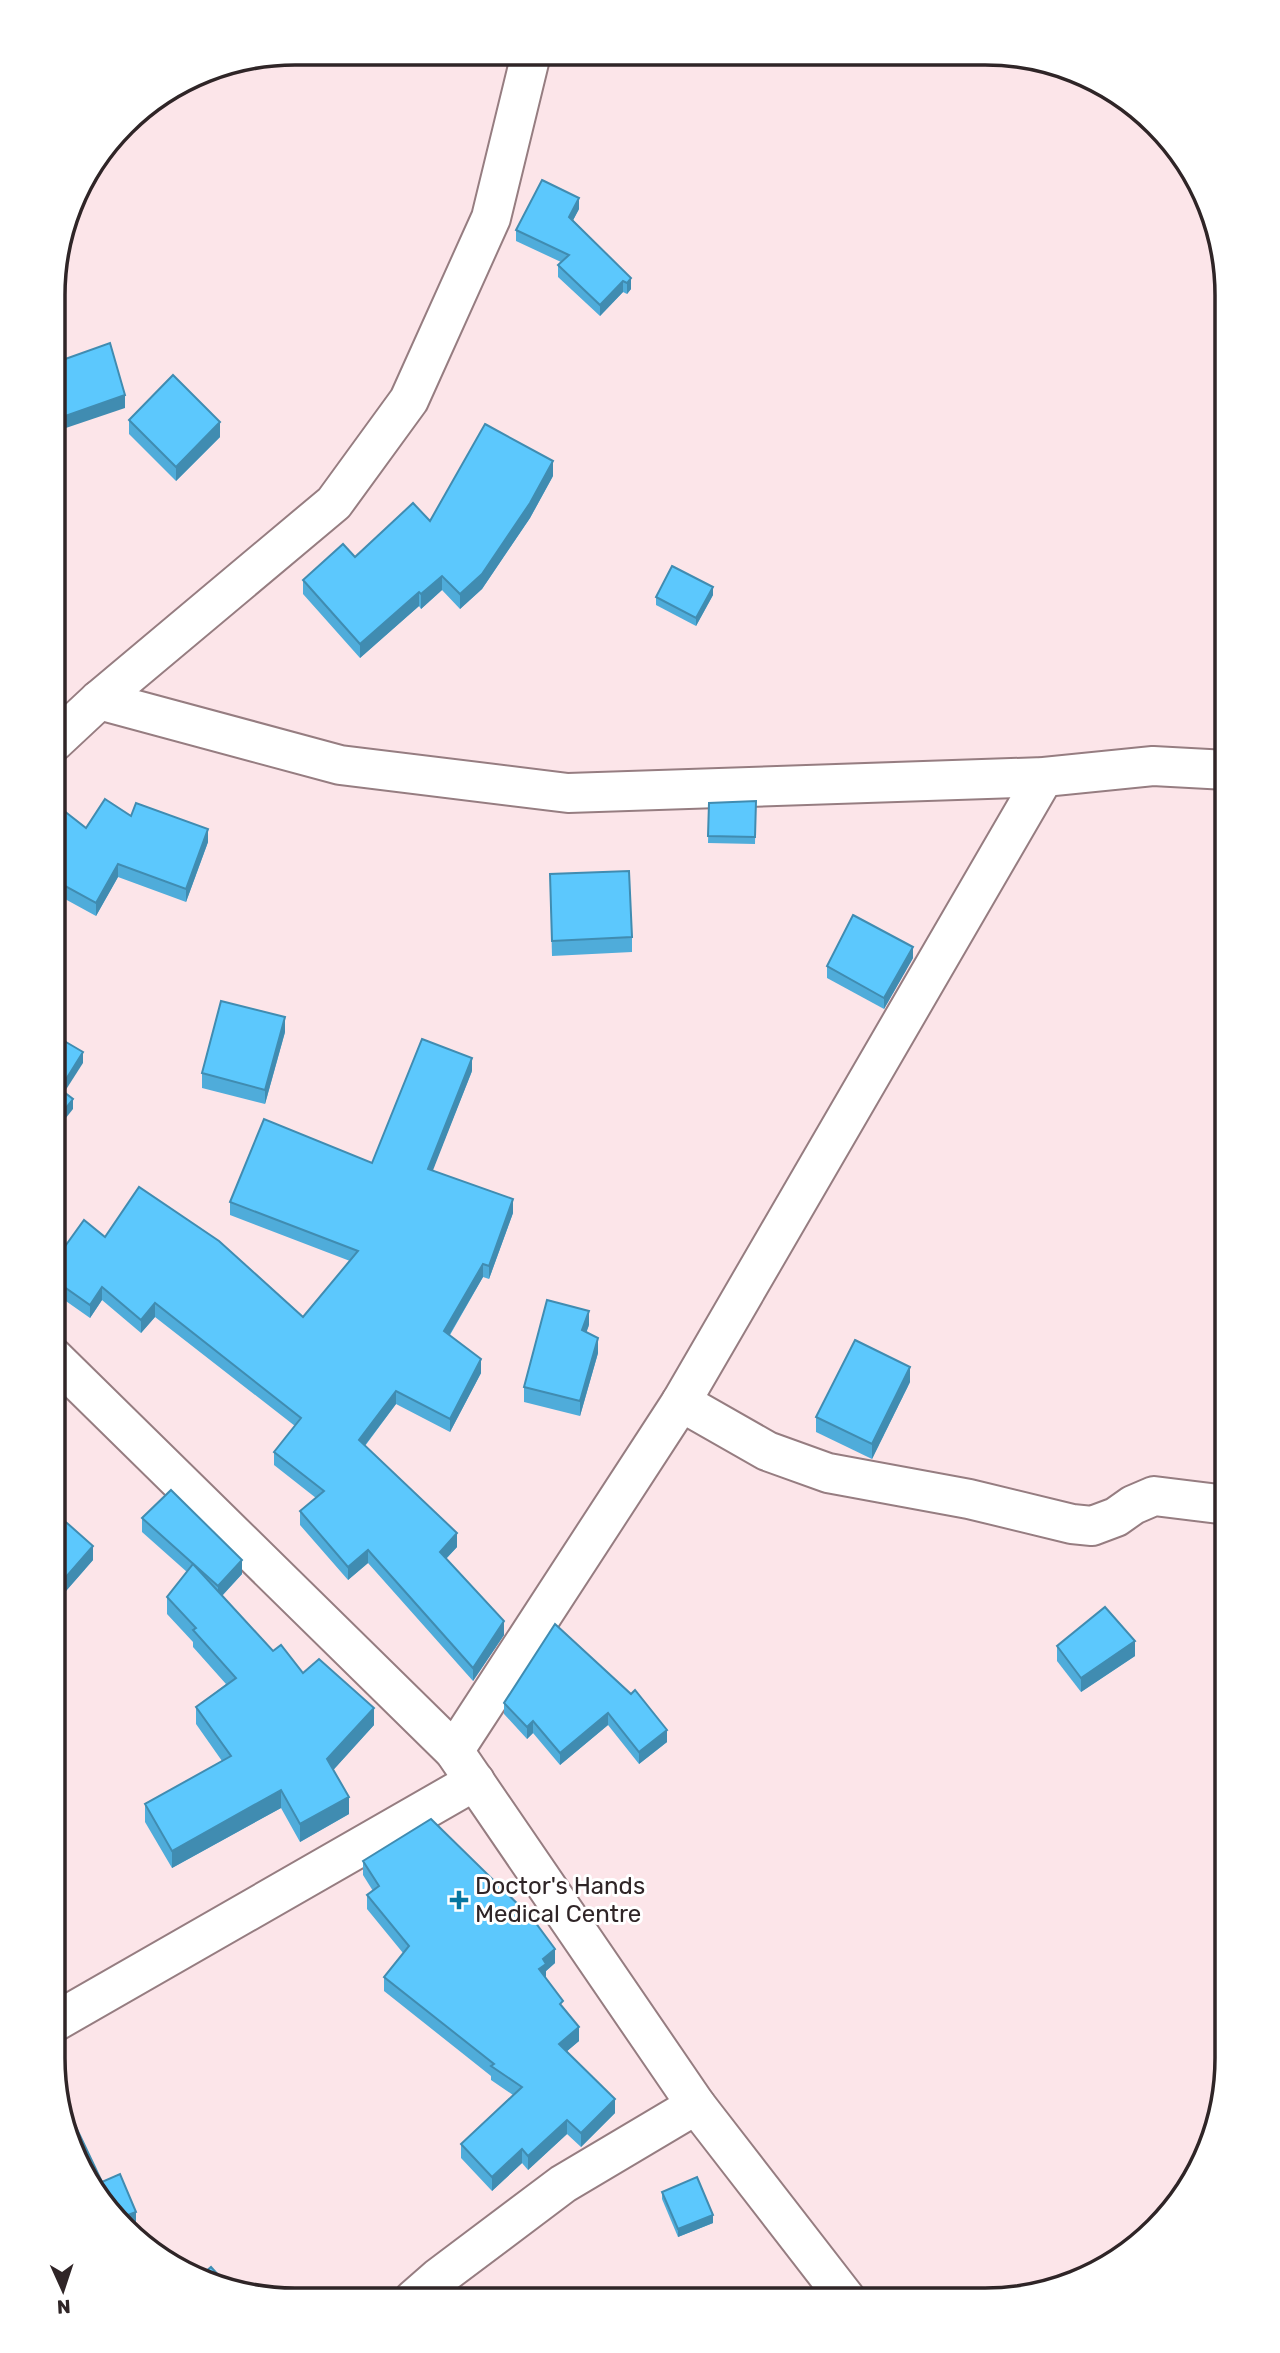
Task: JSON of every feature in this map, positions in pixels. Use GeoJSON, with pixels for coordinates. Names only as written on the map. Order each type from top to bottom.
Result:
{"type":"FeatureCollection","features":[{"type":"Feature","properties":{"kind":"street"},"geometry":{"type":"LineString","coordinates":[[65,732],[99,700],[334,503],[409,400],[492,218],[528,65]]}},
{"type":"Feature","properties":{"kind":"street"},"geometry":{"type":"LineString","coordinates":[[99,700],[340,765],[568,793],[1044,778],[1153,766],[1215,770]]}},
{"type":"Feature","properties":{"kind":"street"},"geometry":{"type":"LineString","coordinates":[[65,2015],[464,1766],[681,1402],[1044,778]]}},
{"type":"Feature","properties":{"kind":"street"},"geometry":{"type":"LineString","coordinates":[[65,1369],[464,1766],[696,2105],[838,2288]]}},
{"type":"Feature","properties":{"kind":"street"},"geometry":{"type":"LineString","coordinates":[[681,1402],[766,1451],[828,1473],[969,1499],[1072,1524],[1092,1525],[1116,1517],[1133,1505],[1154,1496],[1215,1504]]}},
{"type":"Feature","properties":{"kind":"street"},"geometry":{"type":"LineString","coordinates":[[427,2288],[563,2184],[696,2105]]}},
{"type":"Feature","properties":{"kind":"building"},"geometry":{"type":"Polygon","coordinates":[[[542,180],[579,198],[569,217],[631,278],[627,283],[623,281],[600,305],[558,265],[569,255],[516,230],[542,180]]]}},
{"type":"Feature","properties":{"kind":"building"},"geometry":{"type":"Polygon","coordinates":[[[110,343],[125,395],[65,416],[65,359],[110,343]]]}},
{"type":"Feature","properties":{"kind":"building"},"geometry":{"type":"Polygon","coordinates":[[[173,375],[220,422],[176,467],[129,420],[173,375]]]}},
{"type":"Feature","properties":{"kind":"building"},"geometry":{"type":"Polygon","coordinates":[[[485,424],[553,461],[530,503],[482,574],[460,594],[442,576],[421,594],[419,592],[360,644],[303,580],[343,544],[355,557],[413,503],[430,521],[485,424]]]}},
{"type":"Feature","properties":{"kind":"building"},"geometry":{"type":"Polygon","coordinates":[[[672,566],[713,587],[696,618],[656,597],[672,566]]]}},
{"type":"Feature","properties":{"kind":"building"},"geometry":{"type":"Polygon","coordinates":[[[105,799],[131,816],[136,803],[208,829],[186,889],[118,864],[96,903],[65,886],[65,812],[86,828],[105,799]]]}},
{"type":"Feature","properties":{"kind":"building"},"geometry":{"type":"Polygon","coordinates":[[[756,801],[755,837],[708,836],[709,803],[756,801]]]}},
{"type":"Feature","properties":{"kind":"building"},"geometry":{"type":"Polygon","coordinates":[[[629,871],[632,937],[552,941],[550,874],[629,871]]]}},
{"type":"Feature","properties":{"kind":"building"},"geometry":{"type":"Polygon","coordinates":[[[853,915],[913,947],[884,998],[827,966],[853,915]]]}},
{"type":"Feature","properties":{"kind":"building"},"geometry":{"type":"Polygon","coordinates":[[[221,1001],[285,1017],[265,1090],[202,1073],[221,1001]]]}},
{"type":"Feature","properties":{"kind":"building"},"geometry":{"type":"Polygon","coordinates":[[[422,1039],[472,1058],[428,1169],[513,1199],[489,1266],[483,1264],[444,1331],[481,1359],[450,1419],[396,1391],[359,1440],[457,1533],[440,1552],[504,1621],[473,1668],[368,1550],[348,1567],[300,1511],[324,1491],[274,1452],[301,1418],[155,1303],[141,1320],[102,1287],[90,1305],[65,1287],[65,1246],[84,1220],[105,1237],[139,1187],[219,1241],[303,1317],[358,1251],[230,1202],[264,1119],[372,1163],[422,1039]]]}},
{"type":"Feature","properties":{"kind":"building"},"geometry":{"type":"Polygon","coordinates":[[[65,1041],[83,1052],[65,1081],[65,1041]]]}},
{"type":"Feature","properties":{"kind":"building"},"geometry":{"type":"Polygon","coordinates":[[[65,1093],[73,1099],[65,1109],[65,1093]]]}},
{"type":"Feature","properties":{"kind":"building"},"geometry":{"type":"Polygon","coordinates":[[[547,1300],[589,1311],[582,1330],[598,1338],[580,1401],[524,1387],[547,1300]]]}},
{"type":"Feature","properties":{"kind":"building"},"geometry":{"type":"Polygon","coordinates":[[[855,1340],[910,1367],[872,1444],[816,1417],[855,1340]]]}},
{"type":"Feature","properties":{"kind":"building"},"geometry":{"type":"Polygon","coordinates":[[[171,1490],[242,1560],[218,1586],[142,1518],[171,1490]]]}},
{"type":"Feature","properties":{"kind":"building"},"geometry":{"type":"Polygon","coordinates":[[[65,1522],[93,1546],[65,1578],[65,1522]]]}},
{"type":"Feature","properties":{"kind":"building"},"geometry":{"type":"Polygon","coordinates":[[[193,1564],[273,1651],[281,1645],[303,1673],[319,1659],[374,1708],[327,1759],[349,1797],[300,1824],[281,1790],[172,1851],[145,1804],[231,1756],[196,1707],[236,1678],[167,1597],[193,1564]]]}},
{"type":"Feature","properties":{"kind":"building"},"geometry":{"type":"Polygon","coordinates":[[[1105,1607],[1135,1641],[1081,1678],[1057,1646],[1105,1607]]]}},
{"type":"Feature","properties":{"kind":"building"},"geometry":{"type":"Polygon","coordinates":[[[555,1624],[631,1694],[635,1690],[667,1730],[639,1752],[608,1713],[560,1753],[533,1721],[527,1727],[504,1703],[555,1624]]]}},
{"type":"Feature","properties":{"kind":"building"},"geometry":{"type":"Polygon","coordinates":[[[431,1819],[532,1918],[555,1949],[543,1959],[546,1964],[539,1969],[563,2001],[560,2004],[579,2027],[559,2044],[615,2099],[581,2133],[567,2120],[528,2156],[522,2149],[492,2177],[461,2144],[522,2087],[491,2066],[494,2064],[384,1977],[409,1946],[367,1895],[379,1886],[363,1861],[431,1819]]]}},
{"type":"Feature","properties":{"kind":"building"},"geometry":{"type":"Polygon","coordinates":[[[75,2125],[102,2182],[120,2174],[136,2212],[127,2215],[104,2186],[88,2160],[75,2125]]]}},
{"type":"Feature","properties":{"kind":"building"},"geometry":{"type":"Polygon","coordinates":[[[697,2177],[713,2215],[678,2229],[662,2192],[697,2177]]]}},
{"type":"Feature","properties":{"kind":"place","name":"Doctor's Hands Medical Centre"},"geometry":{"type":"Point","coordinates":[459,1900]}}]}
